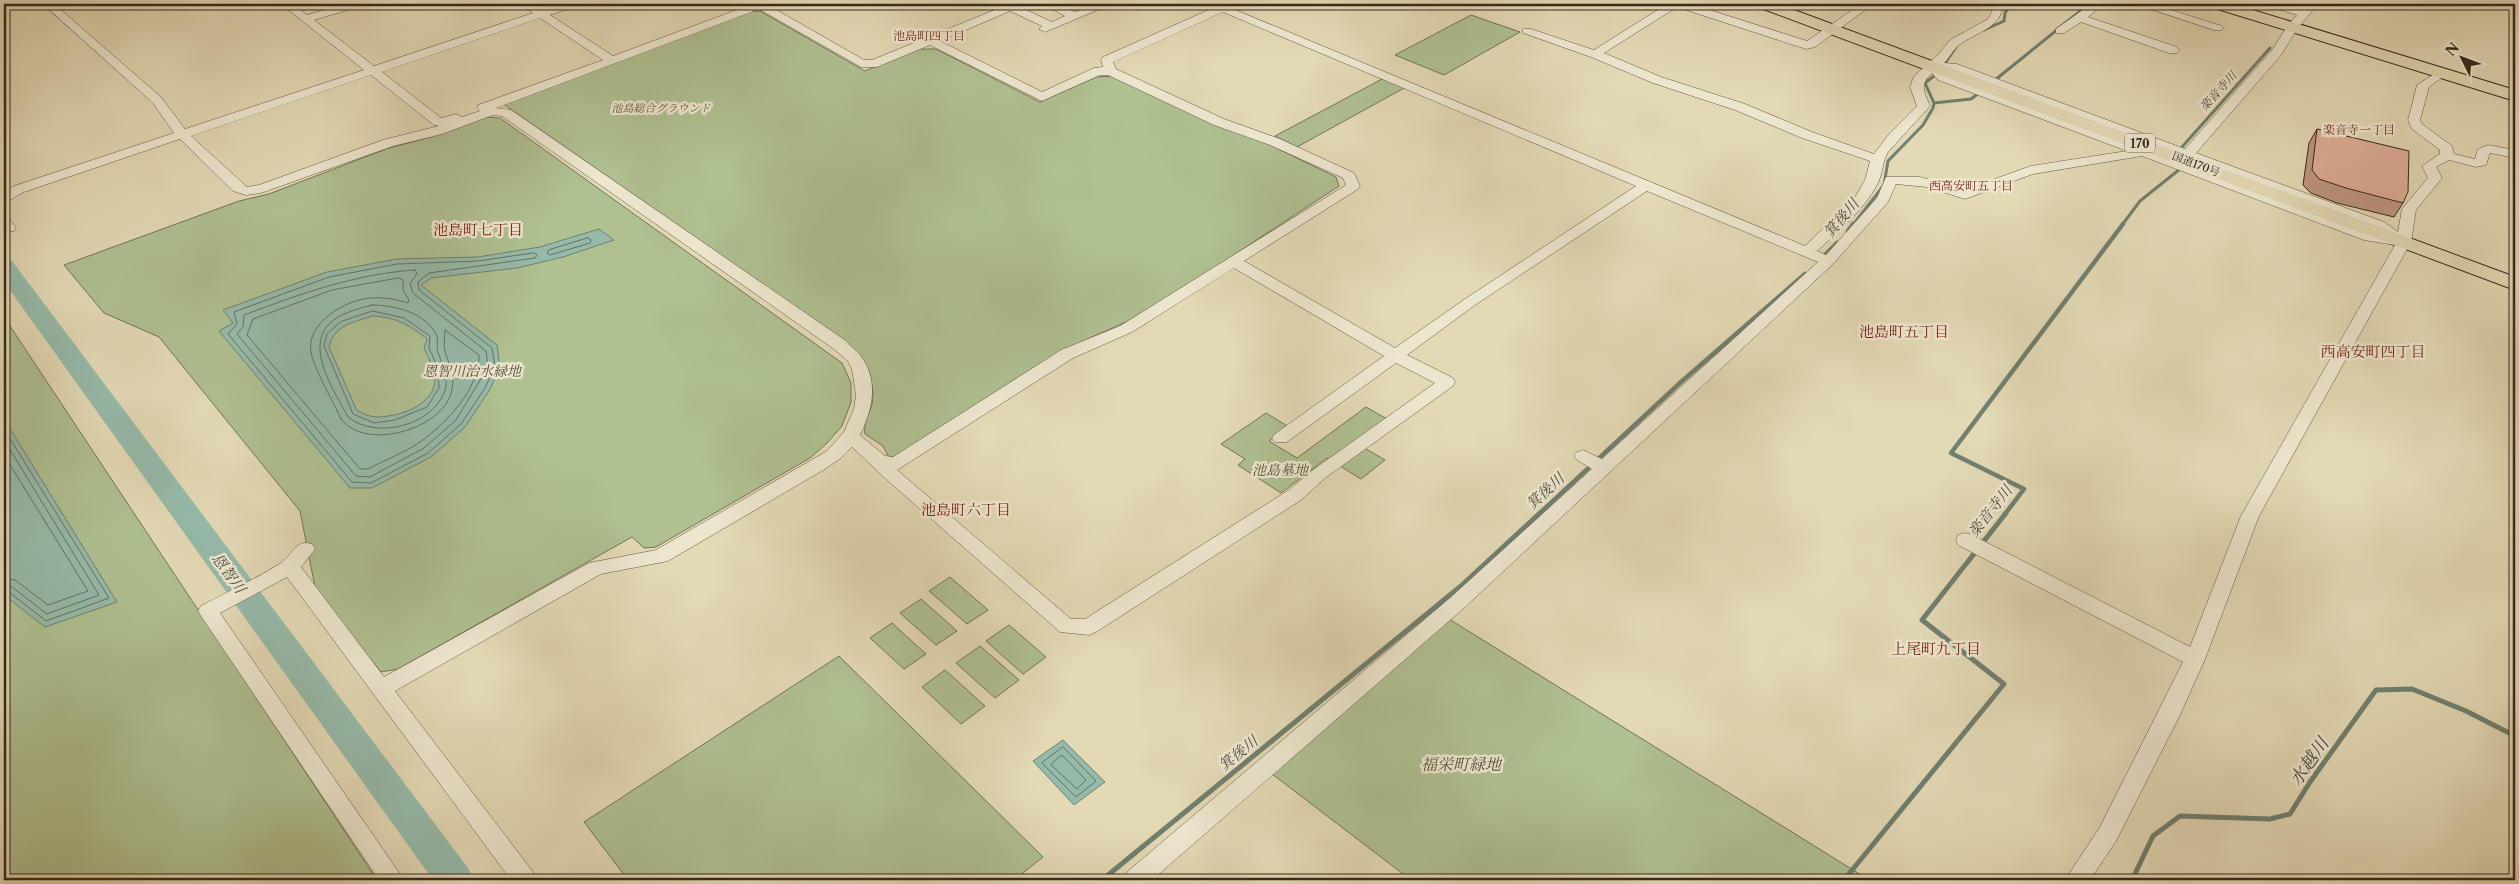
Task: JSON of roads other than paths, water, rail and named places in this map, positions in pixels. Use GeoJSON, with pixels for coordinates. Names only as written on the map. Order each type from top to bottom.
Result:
{"type":"FeatureCollection","features":[{"type":"Feature","properties":{"kind":"highway","name":"国道170号"},"geometry":{"type":"LineString","coordinates":[[1764,4],[2515,284]]}},
{"type":"Feature","properties":{"kind":"highway"},"geometry":{"type":"LineString","coordinates":[[2217,4],[2515,96]]}},
{"type":"Feature","properties":{"kind":"street"},"geometry":{"type":"LineString","coordinates":[[48,4],[157,100],[182,134],[238,188],[254,190],[388,144],[437,131],[649,45],[760,5],[861,63],[873,64],[1014,5],[1048,27],[1099,4]]}},
{"type":"Feature","properties":{"kind":"street"},"geometry":{"type":"LineString","coordinates":[[286,4],[439,122],[495,107],[512,116],[723,266],[840,345],[854,359],[864,377],[864,400],[859,421],[851,436],[836,453],[819,465],[661,556],[596,568],[382,688]]}},
{"type":"Feature","properties":{"kind":"street"},"geometry":{"type":"LineString","coordinates":[[306,19],[357,4]]}},
{"type":"Feature","properties":{"kind":"street"},"geometry":{"type":"LineString","coordinates":[[526,4],[613,61]]}},
{"type":"Feature","properties":{"kind":"street"},"geometry":{"type":"LineString","coordinates":[[4,199],[19,189],[572,4]]}},
{"type":"Feature","properties":{"kind":"street"},"geometry":{"type":"LineString","coordinates":[[1048,4],[1075,16]]}},
{"type":"Feature","properties":{"kind":"street"},"geometry":{"type":"LineString","coordinates":[[1595,54],[1674,4]]}},
{"type":"Feature","properties":{"kind":"street"},"geometry":{"type":"LineString","coordinates":[[1680,4],[1806,45],[1833,29],[1868,4]]}},
{"type":"Feature","properties":{"kind":"street"},"geometry":{"type":"LineString","coordinates":[[1806,253],[1837,225],[1871,183],[1877,158],[1924,106],[1916,87],[1918,79],[1954,43],[1992,21],[1997,14],[1998,4]]}},
{"type":"Feature","properties":{"kind":"street"},"geometry":{"type":"LineString","coordinates":[[2060,31],[2098,4]]}},
{"type":"Feature","properties":{"kind":"street"},"geometry":{"type":"LineString","coordinates":[[2141,4],[2218,28]]}},
{"type":"Feature","properties":{"kind":"street"},"geometry":{"type":"LineString","coordinates":[[2272,4],[2303,13]]}},
{"type":"Feature","properties":{"kind":"street"},"geometry":{"type":"LineString","coordinates":[[2188,154],[2219,116],[2277,52],[2292,27],[2313,4]]}},
{"type":"Feature","properties":{"kind":"street"},"geometry":{"type":"LineString","coordinates":[[1110,71],[1107,60],[1220,6],[1828,261]]}},
{"type":"Feature","properties":{"kind":"street"},"geometry":{"type":"LineString","coordinates":[[2078,17],[2173,50]]}},
{"type":"Feature","properties":{"kind":"street"},"geometry":{"type":"LineString","coordinates":[[1527,31],[1595,54],[1656,80],[1740,107],[1808,135],[1877,158]]}},
{"type":"Feature","properties":{"kind":"street"},"geometry":{"type":"LineString","coordinates":[[880,461],[896,464],[1067,354],[1126,329],[1353,186],[1349,176],[1275,142],[1219,122],[1110,71],[1098,71],[1042,97],[930,41]]}},
{"type":"Feature","properties":{"kind":"street"},"geometry":{"type":"LineString","coordinates":[[1933,66],[1942,76],[2144,152],[2369,236],[2404,242]]}},
{"type":"Feature","properties":{"kind":"street"},"geometry":{"type":"LineString","coordinates":[[1933,66],[1953,67],[2379,224],[2404,242]]}},
{"type":"Feature","properties":{"kind":"street"},"geometry":{"type":"LineString","coordinates":[[2442,73],[2423,85],[2414,120],[2417,126],[2447,149],[2447,156]]}},
{"type":"Feature","properties":{"kind":"street"},"geometry":{"type":"LineString","coordinates":[[2077,880],[2108,834],[2169,715],[2195,659],[2250,516],[2404,242],[2409,209],[2435,178],[2429,166],[2447,156],[2476,163],[2481,162],[2483,152],[2488,149],[2515,154]]}},
{"type":"Feature","properties":{"kind":"street"},"geometry":{"type":"LineString","coordinates":[[1135,880],[1456,603],[1828,261],[1883,199],[1891,180],[1910,179],[1936,184],[1965,195],[1992,183],[2031,170],[2144,152]]}},
{"type":"Feature","properties":{"kind":"street"},"geometry":{"type":"LineString","coordinates":[[1281,438],[1470,302],[1646,185]]}},
{"type":"Feature","properties":{"kind":"street"},"geometry":{"type":"LineString","coordinates":[[851,436],[880,461],[892,475],[1068,627],[1089,627],[1295,495],[1319,474],[1447,382],[1396,356],[1234,262]]}},
{"type":"Feature","properties":{"kind":"street"},"geometry":{"type":"LineString","coordinates":[[1583,456],[1603,467]]}},
{"type":"Feature","properties":{"kind":"street"},"geometry":{"type":"LineString","coordinates":[[1965,540],[2195,659]]}},
{"type":"Feature","properties":{"kind":"street"},"geometry":{"type":"LineString","coordinates":[[305,549],[290,566],[208,611],[392,880]]}},
{"type":"Feature","properties":{"kind":"street"},"geometry":{"type":"LineString","coordinates":[[290,566],[525,880]]}},
{"type":"Feature","properties":{"kind":"water"},"geometry":{"type":"Polygon","coordinates":[[[599,229],[614,240],[563,257],[517,268],[431,278],[421,285],[497,345],[500,368],[489,391],[465,427],[431,457],[372,488],[350,488],[219,331],[233,323],[223,310],[327,272],[397,259],[478,257],[540,247],[599,229]],[[373,316],[340,329],[335,334],[329,347],[357,411],[376,417],[400,413],[416,407],[429,396],[435,384],[435,379],[433,368],[424,348],[427,339],[402,323],[388,318],[373,316]]]}},
{"type":"Feature","properties":{"kind":"water"},"geometry":{"type":"Polygon","coordinates":[[[4,419],[117,602],[45,627],[4,595],[4,419]]]}},
{"type":"Feature","properties":{"kind":"water"},"geometry":{"type":"Polygon","coordinates":[[[1063,740],[1105,782],[1074,805],[1033,761],[1063,740]]]}},
{"type":"Feature","properties":{"kind":"waterway","name":"箕後川"},"geometry":{"type":"LineString","coordinates":[[1984,30],[2004,21],[2005,13],[2011,4]]}},
{"type":"Feature","properties":{"kind":"waterway"},"geometry":{"type":"LineString","coordinates":[[1995,80],[2089,4]]}},
{"type":"Feature","properties":{"kind":"waterway","name":"箕後川"},"geometry":{"type":"LineString","coordinates":[[1946,62],[1956,47]]}},
{"type":"Feature","properties":{"kind":"waterway","name":"楽音寺川"},"geometry":{"type":"LineString","coordinates":[[2182,147],[2270,48]]}},
{"type":"Feature","properties":{"kind":"waterway","name":"箕後川"},"geometry":{"type":"LineString","coordinates":[[1934,76],[1925,83],[1934,103]]}},
{"type":"Feature","properties":{"kind":"waterway"},"geometry":{"type":"LineString","coordinates":[[1934,103],[1971,99],[1979,93]]}},
{"type":"Feature","properties":{"kind":"waterway","name":"箕後川"},"geometry":{"type":"LineString","coordinates":[[1853,225],[1884,185],[1888,161],[1923,125],[1934,103]]}},
{"type":"Feature","properties":{"kind":"waterway","name":"楽音寺川"},"geometry":{"type":"LineString","coordinates":[[2122,225],[2140,201],[2180,169]]}},
{"type":"Feature","properties":{"kind":"waterway","name":"箕後川"},"geometry":{"type":"LineString","coordinates":[[1848,231],[1853,224]]}},
{"type":"Feature","properties":{"kind":"waterway","name":"楽音寺川"},"geometry":{"type":"LineString","coordinates":[[2005,514],[2024,489],[1951,453],[2123,224]]}},
{"type":"Feature","properties":{"kind":"waterway","name":"箕後川"},"geometry":{"type":"LineString","coordinates":[[1822,258],[1837,243]]}},
{"type":"Feature","properties":{"kind":"waterway","name":"恩智川"},"geometry":{"type":"LineString","coordinates":[[4,266],[455,880]]}},
{"type":"Feature","properties":{"kind":"waterway","name":"箕後川"},"geometry":{"type":"LineString","coordinates":[[1539,514],[1681,382],[1805,274]]}},
{"type":"Feature","properties":{"kind":"waterway","name":"箕後川"},"geometry":{"type":"LineString","coordinates":[[1102,880],[1461,586],[1540,513]]}},
{"type":"Feature","properties":{"kind":"waterway","name":"楽音寺川"},"geometry":{"type":"LineString","coordinates":[[1844,880],[2004,684],[1922,620],[2006,513]]}},
{"type":"Feature","properties":{"kind":"waterway","name":"水越川"},"geometry":{"type":"LineString","coordinates":[[2132,880],[2153,836],[2180,816],[2270,819],[2290,814],[2310,782],[2376,690],[2412,689],[2466,711],[2515,736]]}},
{"type":"Feature","properties":{"kind":"district","name":"池島町四丁目"},"geometry":{"type":"Point","coordinates":[929,35]}},
{"type":"Feature","properties":{"kind":"district","name":"楽音寺一丁目"},"geometry":{"type":"Point","coordinates":[2359,129]}},
{"type":"Feature","properties":{"kind":"district","name":"西高安町五丁目"},"geometry":{"type":"Point","coordinates":[1971,185]}},
{"type":"Feature","properties":{"kind":"district","name":"池島町七丁目"},"geometry":{"type":"Point","coordinates":[478,229]}},
{"type":"Feature","properties":{"kind":"district","name":"池島町五丁目"},"geometry":{"type":"Point","coordinates":[1904,331]}},
{"type":"Feature","properties":{"kind":"district","name":"西高安町四丁目"},"geometry":{"type":"Point","coordinates":[2373,351]}},
{"type":"Feature","properties":{"kind":"district","name":"池島町六丁目"},"geometry":{"type":"Point","coordinates":[966,509]}},
{"type":"Feature","properties":{"kind":"district","name":"上尾町九丁目"},"geometry":{"type":"Point","coordinates":[1936,648]}},
{"type":"Feature","properties":{"kind":"park label","name":"池島総合グラウンド"},"geometry":{"type":"Point","coordinates":[661,108]}},
{"type":"Feature","properties":{"kind":"park label","name":"恩智川治水緑地"},"geometry":{"type":"Point","coordinates":[472,371]}},
{"type":"Feature","properties":{"kind":"park label","name":"池島墓地"},"geometry":{"type":"Point","coordinates":[1280,470]}},
{"type":"Feature","properties":{"kind":"park label","name":"福栄町緑地"},"geometry":{"type":"Point","coordinates":[1461,764]}}]}
